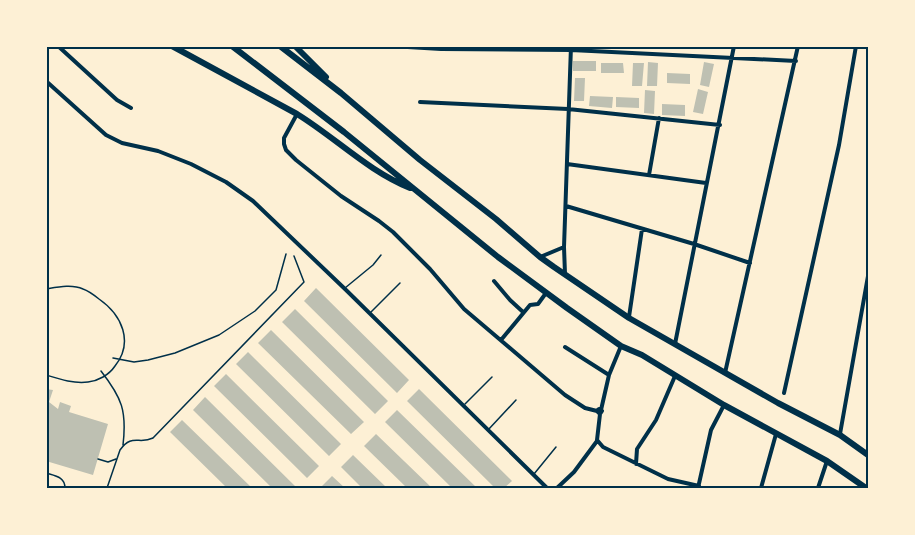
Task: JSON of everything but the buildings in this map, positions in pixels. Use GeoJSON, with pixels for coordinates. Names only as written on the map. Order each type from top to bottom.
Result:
{"type":"FeatureCollection","features":[{"type":"Feature","properties":{"kind":"main road"},"geometry":{"type":"LineString","coordinates":[[172,46],[314,124],[375,170],[418,191]]}},
{"type":"Feature","properties":{"kind":"main road"},"geometry":{"type":"LineString","coordinates":[[232,46],[307,102],[498,257],[621,346],[827,461],[866,489]]}},
{"type":"Feature","properties":{"kind":"main road"},"geometry":{"type":"LineString","coordinates":[[280,46],[565,275],[628,318],[840,435],[868,455]]}},
{"type":"Feature","properties":{"kind":"main road"},"geometry":{"type":"LineString","coordinates":[[296,46],[341,93]]}},
{"type":"Feature","properties":{"kind":"street"},"geometry":{"type":"LineString","coordinates":[[58,46],[117,100],[132,108]]}},
{"type":"Feature","properties":{"kind":"street"},"geometry":{"type":"LineString","coordinates":[[391,46],[432,49],[571,48],[796,61]]}},
{"type":"Feature","properties":{"kind":"street"},"geometry":{"type":"LineString","coordinates":[[675,345],[734,46]]}},
{"type":"Feature","properties":{"kind":"street"},"geometry":{"type":"LineString","coordinates":[[725,373],[798,46]]}},
{"type":"Feature","properties":{"kind":"street"},"geometry":{"type":"LineString","coordinates":[[784,393],[839,145],[856,46]]}},
{"type":"Feature","properties":{"kind":"street"},"geometry":{"type":"LineString","coordinates":[[565,275],[571,48]]}},
{"type":"Feature","properties":{"kind":"street"},"geometry":{"type":"LineString","coordinates":[[46,81],[106,135],[122,143],[174,157],[243,194],[345,289],[547,489]]}},
{"type":"Feature","properties":{"kind":"street"},"geometry":{"type":"LineString","coordinates":[[420,102],[568,109],[720,125]]}},
{"type":"Feature","properties":{"kind":"street"},"geometry":{"type":"LineString","coordinates":[[297,114],[284,138],[286,150],[296,160],[341,196],[393,232],[430,269],[464,309],[565,395],[580,406],[599,412]]}},
{"type":"Feature","properties":{"kind":"street"},"geometry":{"type":"LineString","coordinates":[[649,175],[659,118]]}},
{"type":"Feature","properties":{"kind":"street"},"geometry":{"type":"LineString","coordinates":[[567,164],[706,183]]}},
{"type":"Feature","properties":{"kind":"street"},"geometry":{"type":"LineString","coordinates":[[566,206],[750,263]]}},
{"type":"Feature","properties":{"kind":"street"},"geometry":{"type":"LineString","coordinates":[[628,318],[642,229]]}},
{"type":"Feature","properties":{"kind":"street"},"geometry":{"type":"LineString","coordinates":[[540,257],[564,247]]}},
{"type":"Feature","properties":{"kind":"street"},"geometry":{"type":"LineString","coordinates":[[840,435],[868,276]]}},
{"type":"Feature","properties":{"kind":"street"},"geometry":{"type":"LineString","coordinates":[[494,281],[523,312]]}},
{"type":"Feature","properties":{"kind":"street"},"geometry":{"type":"LineString","coordinates":[[501,340],[530,304],[538,304],[546,293]]}},
{"type":"Feature","properties":{"kind":"street"},"geometry":{"type":"LineString","coordinates":[[557,489],[574,472],[597,440],[599,412],[609,375],[621,346]]}},
{"type":"Feature","properties":{"kind":"street"},"geometry":{"type":"LineString","coordinates":[[565,347],[609,375]]}},
{"type":"Feature","properties":{"kind":"street"},"geometry":{"type":"LineString","coordinates":[[636,464],[637,449],[656,420],[675,376]]}},
{"type":"Feature","properties":{"kind":"street"},"geometry":{"type":"LineString","coordinates":[[597,440],[603,447],[668,479],[698,487],[711,430],[724,405]]}},
{"type":"Feature","properties":{"kind":"street"},"geometry":{"type":"LineString","coordinates":[[761,489],[776,433]]}},
{"type":"Feature","properties":{"kind":"street"},"geometry":{"type":"LineString","coordinates":[[818,489],[827,461]]}},
{"type":"Feature","properties":{"kind":"lane"},"geometry":{"type":"LineString","coordinates":[[113,358],[134,362],[162,357],[203,343],[226,331],[255,311],[276,290],[286,254]]}},
{"type":"Feature","properties":{"kind":"lane"},"geometry":{"type":"LineString","coordinates":[[345,289],[381,255]]}},
{"type":"Feature","properties":{"kind":"lane"},"geometry":{"type":"LineString","coordinates":[[123,445],[132,440],[153,438],[304,282],[294,256]]}},
{"type":"Feature","properties":{"kind":"lane"},"geometry":{"type":"LineString","coordinates":[[369,313],[400,284]]}},
{"type":"Feature","properties":{"kind":"lane"},"geometry":{"type":"LineString","coordinates":[[46,289],[67,286],[83,289],[112,310],[120,321],[124,334],[124,347],[120,360],[100,379],[73,382],[46,375]]}},
{"type":"Feature","properties":{"kind":"lane"},"geometry":{"type":"LineString","coordinates":[[101,371],[116,390],[123,405],[125,422],[123,445],[107,489]]}},
{"type":"Feature","properties":{"kind":"lane"},"geometry":{"type":"LineString","coordinates":[[464,406],[492,377]]}},
{"type":"Feature","properties":{"kind":"lane"},"geometry":{"type":"LineString","coordinates":[[488,430],[516,400]]}},
{"type":"Feature","properties":{"kind":"lane"},"geometry":{"type":"LineString","coordinates":[[533,475],[556,447]]}},
{"type":"Feature","properties":{"kind":"lane"},"geometry":{"type":"LineString","coordinates":[[98,459],[108,462],[117,459]]}},
{"type":"Feature","properties":{"kind":"lane"},"geometry":{"type":"LineString","coordinates":[[46,473],[61,478],[65,483],[65,489]]}}]}
